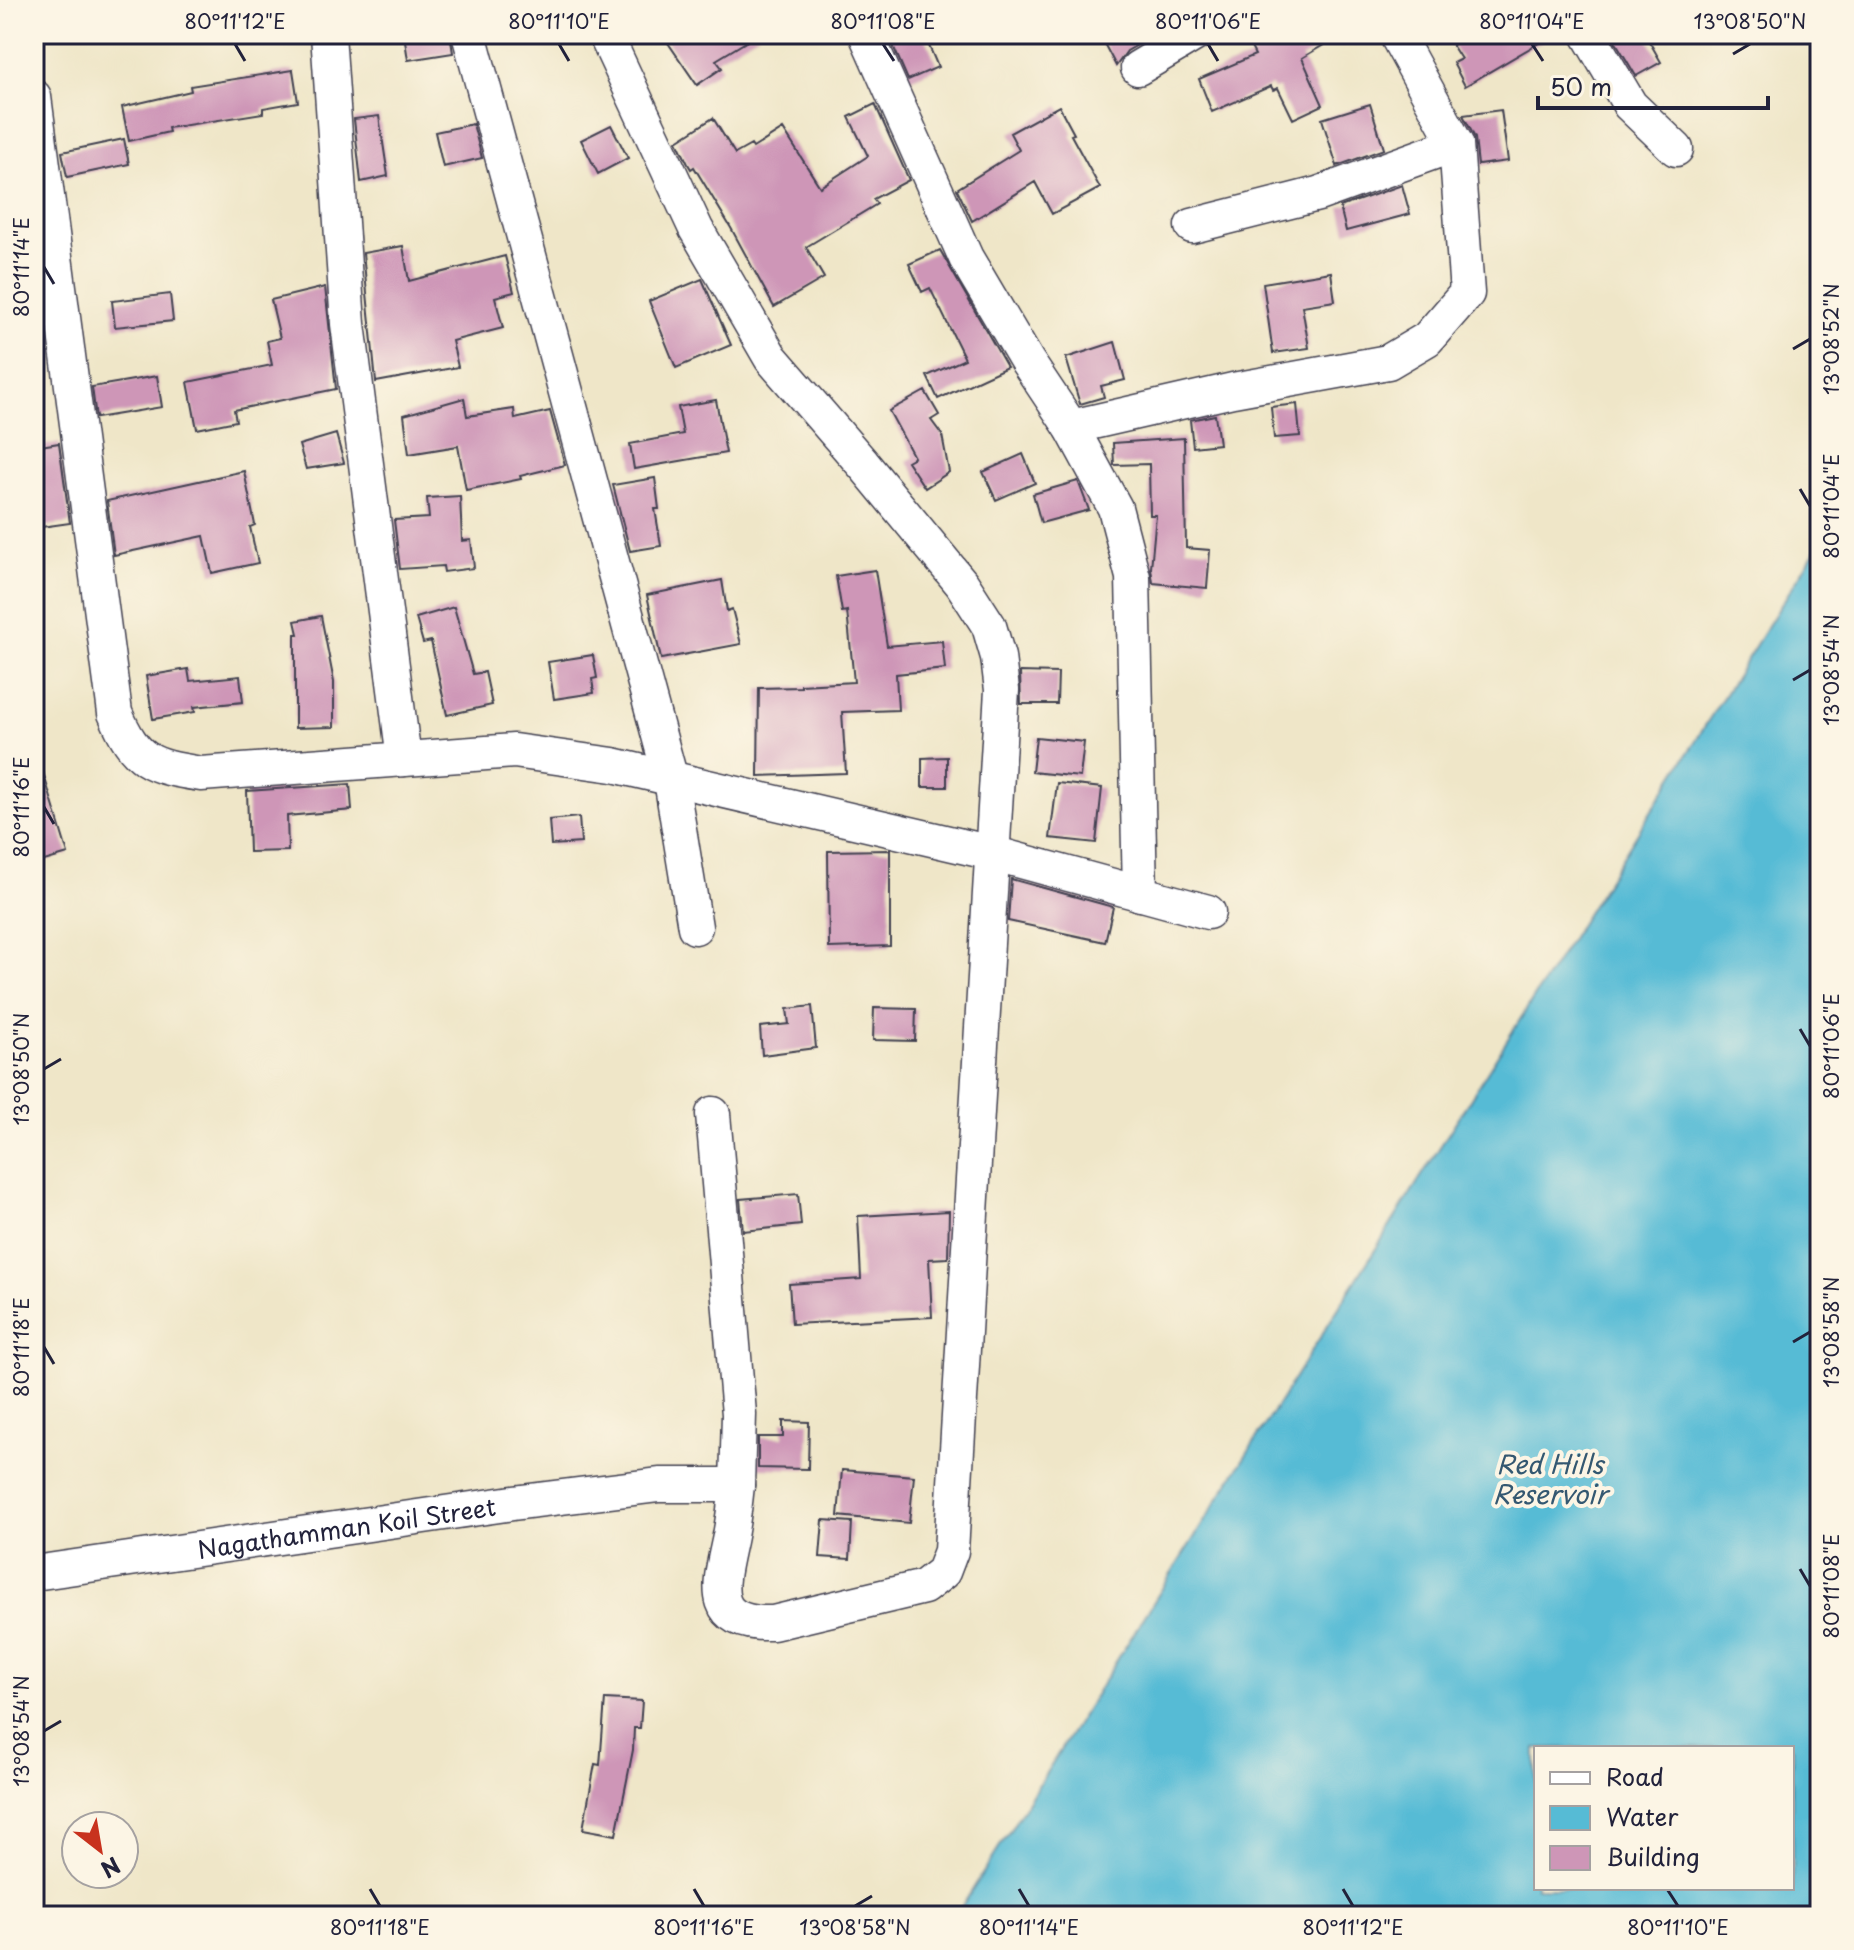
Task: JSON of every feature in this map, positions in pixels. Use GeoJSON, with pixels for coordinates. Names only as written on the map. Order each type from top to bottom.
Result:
{"type":"FeatureCollection","features":[{"type":"Feature","properties":{"kind":"street"},"geometry":{"type":"LineString","coordinates":[[328,34],[348,324],[404,759]]}},
{"type":"Feature","properties":{"kind":"street"},"geometry":{"type":"LineString","coordinates":[[469,34],[671,780],[695,927]]}},
{"type":"Feature","properties":{"kind":"street"},"geometry":{"type":"LineString","coordinates":[[605,34],[696,229],[771,358],[952,572],[989,626],[998,657],[1002,690],[951,1551],[943,1572],[924,1587],[788,1620],[754,1624],[739,1618],[723,1602],[719,1588],[733,1523],[739,1414],[713,1114]]}},
{"type":"Feature","properties":{"kind":"street"},"geometry":{"type":"LineString","coordinates":[[866,34],[966,258],[1027,361],[1071,427],[1115,508],[1133,577],[1140,894]]}},
{"type":"Feature","properties":{"kind":"street"},"geometry":{"type":"LineString","coordinates":[[1138,68],[1195,34]]}},
{"type":"Feature","properties":{"kind":"street"},"geometry":{"type":"LineString","coordinates":[[1071,427],[1233,390],[1388,362],[1427,339],[1467,293],[1456,144],[1396,34]]}},
{"type":"Feature","properties":{"kind":"street"},"geometry":{"type":"LineString","coordinates":[[1588,34],[1630,105],[1676,149]]}},
{"type":"Feature","properties":{"kind":"street"},"geometry":{"type":"LineString","coordinates":[[34,97],[115,713],[128,742],[144,758],[164,768],[201,774],[514,751],[613,765],[992,853],[1208,912]]}},
{"type":"Feature","properties":{"kind":"street"},"geometry":{"type":"LineString","coordinates":[[1192,226],[1318,194],[1456,144]]}},
{"type":"Feature","properties":{"kind":"street","name":"Nagathamman Koil Street"},"geometry":{"type":"LineString","coordinates":[[34,1573],[349,1526],[659,1485],[737,1485]]}},
{"type":"Feature","properties":{"kind":"water","name":"Red Hills Reservoir"},"geometry":{"type":"Polygon","coordinates":[[[1820,543],[1820,1916],[956,1916],[1820,543]]]}},
{"type":"Feature","properties":{"kind":"building"},"geometry":{"type":"Polygon","coordinates":[[[404,34],[450,34],[453,53],[408,60],[404,34]]]}},
{"type":"Feature","properties":{"kind":"building"},"geometry":{"type":"Polygon","coordinates":[[[662,34],[759,34],[716,60],[722,68],[697,85],[662,34]]]}},
{"type":"Feature","properties":{"kind":"building"},"geometry":{"type":"Polygon","coordinates":[[[888,34],[924,34],[938,67],[908,80],[888,34]]]}},
{"type":"Feature","properties":{"kind":"building"},"geometry":{"type":"Polygon","coordinates":[[[1099,34],[1156,34],[1127,51],[1116,66],[1099,34]]]}},
{"type":"Feature","properties":{"kind":"building"},"geometry":{"type":"Polygon","coordinates":[[[1244,34],[1342,34],[1302,58],[1323,105],[1293,119],[1278,88],[1273,90],[1271,86],[1212,112],[1199,79],[1255,55],[1244,34]]]}},
{"type":"Feature","properties":{"kind":"building"},"geometry":{"type":"Polygon","coordinates":[[[1445,34],[1554,34],[1465,86],[1453,63],[1461,59],[1445,34]]]}},
{"type":"Feature","properties":{"kind":"building"},"geometry":{"type":"Polygon","coordinates":[[[1611,34],[1645,34],[1661,62],[1636,76],[1611,34]]]}},
{"type":"Feature","properties":{"kind":"building"},"geometry":{"type":"Polygon","coordinates":[[[293,70],[298,102],[263,108],[263,113],[168,128],[169,132],[129,141],[122,107],[191,91],[190,86],[293,70]]]}},
{"type":"Feature","properties":{"kind":"building"},"geometry":{"type":"Polygon","coordinates":[[[875,104],[909,180],[873,199],[877,204],[806,247],[824,278],[774,307],[731,228],[694,167],[691,169],[677,141],[713,118],[735,154],[751,145],[753,148],[783,129],[820,187],[868,156],[849,117],[875,104]]]}},
{"type":"Feature","properties":{"kind":"building"},"geometry":{"type":"Polygon","coordinates":[[[1370,104],[1384,149],[1337,166],[1322,119],[1370,104]]]}},
{"type":"Feature","properties":{"kind":"building"},"geometry":{"type":"Polygon","coordinates":[[[1059,106],[1100,188],[1052,214],[1035,182],[972,221],[957,189],[1019,150],[1010,133],[1059,106]]]}},
{"type":"Feature","properties":{"kind":"building"},"geometry":{"type":"Polygon","coordinates":[[[1501,110],[1508,161],[1478,165],[1475,138],[1463,115],[1501,110]]]}},
{"type":"Feature","properties":{"kind":"building"},"geometry":{"type":"Polygon","coordinates":[[[379,116],[388,176],[361,182],[354,119],[379,116]]]}},
{"type":"Feature","properties":{"kind":"building"},"geometry":{"type":"Polygon","coordinates":[[[473,124],[482,158],[443,167],[435,132],[473,124]]]}},
{"type":"Feature","properties":{"kind":"building"},"geometry":{"type":"Polygon","coordinates":[[[611,125],[628,158],[598,174],[581,140],[611,125]]]}},
{"type":"Feature","properties":{"kind":"building"},"geometry":{"type":"Polygon","coordinates":[[[124,139],[129,164],[67,177],[62,152],[124,139]]]}},
{"type":"Feature","properties":{"kind":"building"},"geometry":{"type":"Polygon","coordinates":[[[1402,185],[1410,214],[1346,231],[1340,207],[1402,185]]]}},
{"type":"Feature","properties":{"kind":"building"},"geometry":{"type":"Polygon","coordinates":[[[403,246],[409,281],[505,256],[514,292],[495,297],[503,328],[452,341],[458,367],[376,382],[363,253],[403,246]]]}},
{"type":"Feature","properties":{"kind":"building"},"geometry":{"type":"Polygon","coordinates":[[[940,250],[1007,367],[938,399],[927,376],[965,359],[930,288],[922,292],[909,264],[940,250]]]}},
{"type":"Feature","properties":{"kind":"building"},"geometry":{"type":"Polygon","coordinates":[[[1331,272],[1335,301],[1302,306],[1309,348],[1273,353],[1263,283],[1331,272]]]}},
{"type":"Feature","properties":{"kind":"building"},"geometry":{"type":"Polygon","coordinates":[[[702,279],[731,345],[676,368],[649,301],[702,279]]]}},
{"type":"Feature","properties":{"kind":"building"},"geometry":{"type":"Polygon","coordinates":[[[325,287],[336,389],[234,410],[236,421],[197,429],[188,382],[272,365],[267,341],[280,338],[271,300],[325,287]]]}},
{"type":"Feature","properties":{"kind":"building"},"geometry":{"type":"Polygon","coordinates":[[[170,294],[173,321],[115,327],[112,301],[170,294]]]}},
{"type":"Feature","properties":{"kind":"building"},"geometry":{"type":"Polygon","coordinates":[[[1115,342],[1125,380],[1101,386],[1104,397],[1080,404],[1066,358],[1115,342]]]}},
{"type":"Feature","properties":{"kind":"building"},"geometry":{"type":"Polygon","coordinates":[[[157,376],[162,407],[96,418],[92,387],[157,376]]]}},
{"type":"Feature","properties":{"kind":"building"},"geometry":{"type":"Polygon","coordinates":[[[925,391],[939,415],[931,420],[942,435],[949,472],[925,488],[907,461],[914,457],[889,411],[925,391]]]}},
{"type":"Feature","properties":{"kind":"building"},"geometry":{"type":"Polygon","coordinates":[[[464,398],[467,416],[514,409],[515,419],[550,411],[565,465],[520,476],[521,479],[466,490],[458,446],[409,454],[404,415],[464,398]]]}},
{"type":"Feature","properties":{"kind":"building"},"geometry":{"type":"Polygon","coordinates":[[[716,400],[726,453],[634,469],[630,444],[683,434],[678,407],[716,400]]]}},
{"type":"Feature","properties":{"kind":"building"},"geometry":{"type":"Polygon","coordinates":[[[1297,404],[1300,436],[1274,438],[1271,407],[1297,404]]]}},
{"type":"Feature","properties":{"kind":"building"},"geometry":{"type":"Polygon","coordinates":[[[1215,415],[1219,444],[1193,447],[1190,420],[1215,415]]]}},
{"type":"Feature","properties":{"kind":"building"},"geometry":{"type":"Polygon","coordinates":[[[336,434],[344,463],[306,469],[299,445],[336,434]]]}},
{"type":"Feature","properties":{"kind":"building"},"geometry":{"type":"Polygon","coordinates":[[[1184,438],[1186,548],[1210,550],[1207,588],[1153,583],[1151,568],[1156,515],[1150,515],[1149,464],[1114,465],[1113,443],[1184,438]]]}},
{"type":"Feature","properties":{"kind":"building"},"geometry":{"type":"Polygon","coordinates":[[[59,443],[70,523],[34,528],[34,447],[59,443]]]}},
{"type":"Feature","properties":{"kind":"building"},"geometry":{"type":"Polygon","coordinates":[[[1023,454],[1035,483],[996,500],[983,472],[1023,454]]]}},
{"type":"Feature","properties":{"kind":"building"},"geometry":{"type":"Polygon","coordinates":[[[244,471],[255,525],[250,527],[258,563],[212,573],[204,536],[114,555],[107,501],[244,471]]]}},
{"type":"Feature","properties":{"kind":"building"},"geometry":{"type":"Polygon","coordinates":[[[655,478],[659,509],[655,509],[661,546],[630,551],[613,485],[655,478]]]}},
{"type":"Feature","properties":{"kind":"building"},"geometry":{"type":"Polygon","coordinates":[[[1078,481],[1089,510],[1041,523],[1033,494],[1078,481]]]}},
{"type":"Feature","properties":{"kind":"building"},"geometry":{"type":"Polygon","coordinates":[[[460,496],[462,541],[471,540],[474,568],[444,572],[443,566],[400,569],[394,520],[429,518],[427,498],[460,496]]]}},
{"type":"Feature","properties":{"kind":"building"},"geometry":{"type":"Polygon","coordinates":[[[875,570],[887,646],[942,641],[945,669],[896,674],[898,710],[842,712],[846,773],[758,776],[759,688],[854,682],[847,611],[842,612],[836,576],[875,570]]]}},
{"type":"Feature","properties":{"kind":"building"},"geometry":{"type":"Polygon","coordinates":[[[722,580],[727,611],[732,609],[741,644],[661,659],[647,595],[722,580]]]}},
{"type":"Feature","properties":{"kind":"building"},"geometry":{"type":"Polygon","coordinates":[[[454,607],[473,674],[485,672],[492,705],[447,715],[431,641],[423,643],[416,618],[454,607]]]}},
{"type":"Feature","properties":{"kind":"building"},"geometry":{"type":"Polygon","coordinates":[[[321,616],[334,682],[334,727],[295,728],[295,634],[298,634],[295,621],[321,616]]]}},
{"type":"Feature","properties":{"kind":"building"},"geometry":{"type":"Polygon","coordinates":[[[593,655],[597,678],[592,679],[594,693],[554,699],[548,662],[593,655]]]}},
{"type":"Feature","properties":{"kind":"building"},"geometry":{"type":"Polygon","coordinates":[[[188,669],[190,681],[240,676],[243,702],[194,707],[195,712],[153,719],[146,676],[188,669]]]}},
{"type":"Feature","properties":{"kind":"building"},"geometry":{"type":"Polygon","coordinates":[[[1020,672],[1058,673],[1057,704],[1021,704],[1020,672]]]}},
{"type":"Feature","properties":{"kind":"building"},"geometry":{"type":"Polygon","coordinates":[[[1036,737],[1084,742],[1080,777],[1032,772],[1036,737]]]}},
{"type":"Feature","properties":{"kind":"building"},"geometry":{"type":"Polygon","coordinates":[[[947,757],[947,787],[922,787],[922,758],[947,757]]]}},
{"type":"Feature","properties":{"kind":"building"},"geometry":{"type":"Polygon","coordinates":[[[40,762],[68,854],[34,864],[34,763],[40,762]]]}},
{"type":"Feature","properties":{"kind":"building"},"geometry":{"type":"Polygon","coordinates":[[[1057,783],[1102,788],[1096,843],[1050,838],[1057,783]]]}},
{"type":"Feature","properties":{"kind":"building"},"geometry":{"type":"Polygon","coordinates":[[[350,784],[352,810],[287,816],[288,851],[249,852],[247,791],[350,784]]]}},
{"type":"Feature","properties":{"kind":"building"},"geometry":{"type":"Polygon","coordinates":[[[579,817],[581,843],[551,845],[549,820],[579,817]]]}},
{"type":"Feature","properties":{"kind":"building"},"geometry":{"type":"Polygon","coordinates":[[[890,850],[890,946],[829,948],[828,851],[890,850]]]}},
{"type":"Feature","properties":{"kind":"building"},"geometry":{"type":"Polygon","coordinates":[[[1011,879],[1113,907],[1105,942],[1008,921],[1011,879]]]}},
{"type":"Feature","properties":{"kind":"building"},"geometry":{"type":"Polygon","coordinates":[[[812,1006],[816,1048],[762,1055],[760,1027],[789,1024],[787,1009],[812,1006]]]}},
{"type":"Feature","properties":{"kind":"building"},"geometry":{"type":"Polygon","coordinates":[[[874,1008],[916,1009],[915,1041],[873,1040],[874,1008]]]}},
{"type":"Feature","properties":{"kind":"building"},"geometry":{"type":"Polygon","coordinates":[[[798,1194],[801,1225],[743,1231],[740,1199],[798,1194]]]}},
{"type":"Feature","properties":{"kind":"building"},"geometry":{"type":"Polygon","coordinates":[[[949,1211],[948,1258],[929,1259],[932,1317],[792,1324],[789,1284],[861,1279],[858,1216],[949,1211]]]}},
{"type":"Feature","properties":{"kind":"building"},"geometry":{"type":"Polygon","coordinates":[[[783,1421],[809,1422],[808,1469],[758,1468],[758,1437],[783,1437],[783,1421]]]}},
{"type":"Feature","properties":{"kind":"building"},"geometry":{"type":"Polygon","coordinates":[[[842,1470],[914,1476],[909,1523],[838,1516],[842,1470]]]}},
{"type":"Feature","properties":{"kind":"building"},"geometry":{"type":"Polygon","coordinates":[[[823,1520],[852,1522],[850,1559],[820,1557],[823,1520]]]}},
{"type":"Feature","properties":{"kind":"building"},"geometry":{"type":"Polygon","coordinates":[[[605,1699],[642,1701],[640,1728],[634,1728],[633,1750],[616,1835],[583,1829],[595,1764],[600,1765],[605,1699]]]}}]}
